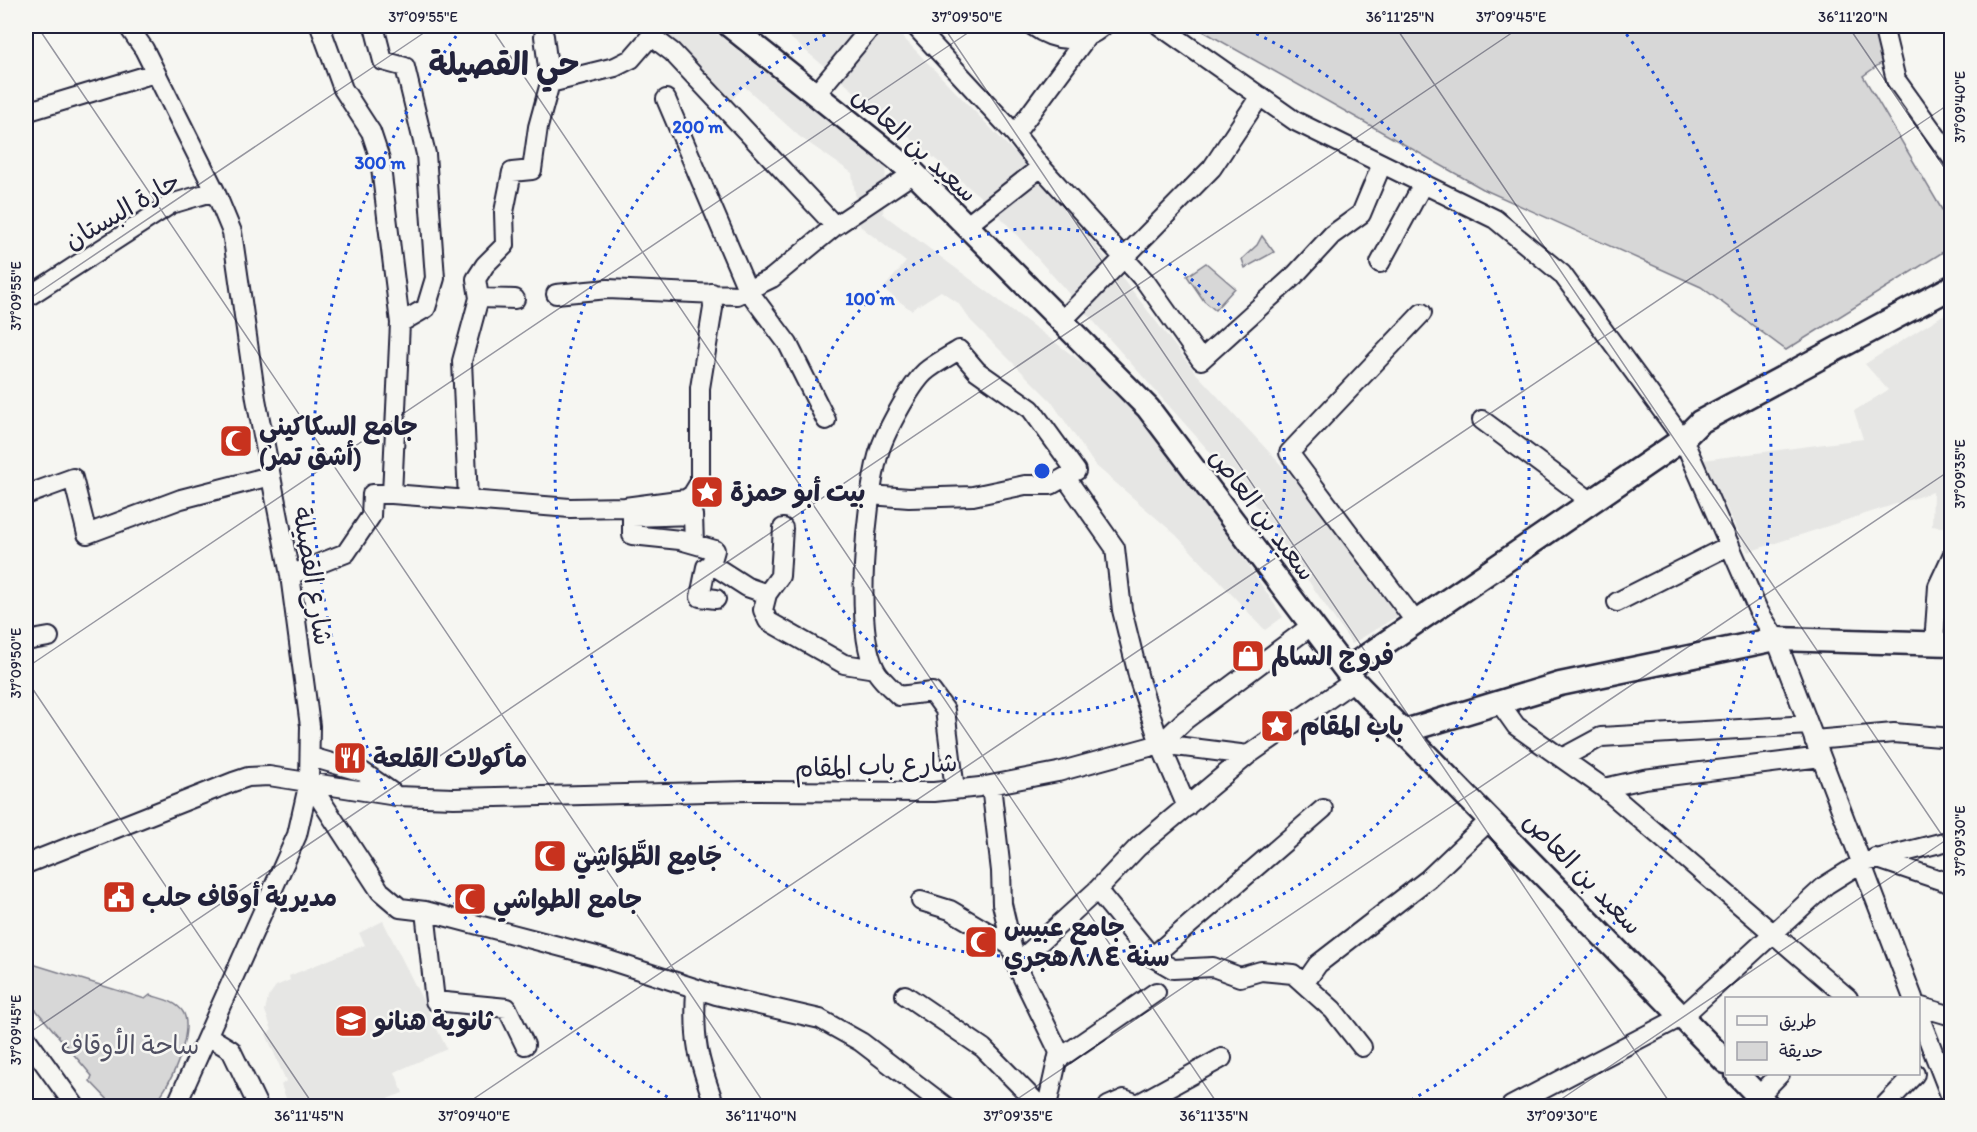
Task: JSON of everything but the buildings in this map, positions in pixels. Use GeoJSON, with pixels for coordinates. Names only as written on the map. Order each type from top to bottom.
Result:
{"type":"FeatureCollection","features":[{"type":"Feature","properties":{"kind":"main road","name":"سعيد بن العاص"},"geometry":{"type":"LineString","coordinates":[[729,26],[914,173],[965,227],[1148,408],[1350,675],[1725,1061]]}},
{"type":"Feature","properties":{"kind":"main road"},"geometry":{"type":"LineString","coordinates":[[1350,675],[1415,621],[1683,440],[1700,422],[1952,287]]}},
{"type":"Feature","properties":{"kind":"main road"},"geometry":{"type":"LineString","coordinates":[[1405,731],[1560,684],[1776,639],[1943,644]]}},
{"type":"Feature","properties":{"kind":"main road"},"geometry":{"type":"LineString","coordinates":[[1738,1075],[1759,1103]]}},
{"type":"Feature","properties":{"kind":"street","name":"شارع القصيلة"},"geometry":{"type":"LineString","coordinates":[[128,26],[144,49],[215,191],[232,232],[255,399],[290,575],[310,726],[309,782],[297,836],[176,1107]]}},
{"type":"Feature","properties":{"kind":"street","name":"شارع القصيلة"},"geometry":{"type":"LineString","coordinates":[[141,26],[144,49]]}},
{"type":"Feature","properties":{"kind":"street"},"geometry":{"type":"LineString","coordinates":[[320,26],[343,89],[370,132],[381,159],[400,323],[392,494]]}},
{"type":"Feature","properties":{"kind":"street"},"geometry":{"type":"LineString","coordinates":[[374,26],[383,60],[405,67],[426,154],[435,278],[426,308],[400,323]]}},
{"type":"Feature","properties":{"kind":"street"},"geometry":{"type":"LineString","coordinates":[[816,94],[872,26]]}},
{"type":"Feature","properties":{"kind":"street"},"geometry":{"type":"LineString","coordinates":[[915,26],[1015,134],[1041,167],[1145,281],[1201,360],[1287,283],[1332,235],[1361,214],[1382,164]]}},
{"type":"Feature","properties":{"kind":"street"},"geometry":{"type":"LineString","coordinates":[[1033,26],[1047,36],[1071,40],[1086,38]]}},
{"type":"Feature","properties":{"kind":"street"},"geometry":{"type":"LineString","coordinates":[[1015,134],[1086,38],[1103,26]]}},
{"type":"Feature","properties":{"kind":"street"},"geometry":{"type":"LineString","coordinates":[[1160,26],[1295,121],[1495,219],[1563,274],[1683,440],[1758,610],[1776,639],[1821,757],[1868,860],[1912,997]]}},
{"type":"Feature","properties":{"kind":"street"},"geometry":{"type":"LineString","coordinates":[[1884,26],[1896,80],[1952,159]]}},
{"type":"Feature","properties":{"kind":"street"},"geometry":{"type":"LineString","coordinates":[[468,500],[462,361],[479,298],[476,279],[484,265],[505,245],[504,212],[512,172],[532,170],[537,127],[550,82],[544,36]]}},
{"type":"Feature","properties":{"kind":"street"},"geometry":{"type":"LineString","coordinates":[[550,82],[615,67],[631,59],[651,36],[672,52],[835,226]]}},
{"type":"Feature","properties":{"kind":"street"},"geometry":{"type":"LineString","coordinates":[[26,112],[155,73]]}},
{"type":"Feature","properties":{"kind":"street"},"geometry":{"type":"LineString","coordinates":[[1060,322],[1212,168],[1260,96]]}},
{"type":"Feature","properties":{"kind":"street"},"geometry":{"type":"LineString","coordinates":[[666,99],[747,289],[788,344],[826,420]]}},
{"type":"Feature","properties":{"kind":"street"},"geometry":{"type":"LineString","coordinates":[[965,227],[1041,167]]}},
{"type":"Feature","properties":{"kind":"street"},"geometry":{"type":"LineString","coordinates":[[556,294],[608,289],[712,292],[737,295],[772,278],[835,226],[914,173]]}},
{"type":"Feature","properties":{"kind":"street"},"geometry":{"type":"LineString","coordinates":[[1380,263],[1423,184]]}},
{"type":"Feature","properties":{"kind":"street","name":"حارة البستان"},"geometry":{"type":"LineString","coordinates":[[26,298],[171,204],[215,191]]}},
{"type":"Feature","properties":{"kind":"street"},"geometry":{"type":"LineString","coordinates":[[632,512],[686,499],[697,489],[700,482],[700,388],[713,308],[712,292]]}},
{"type":"Feature","properties":{"kind":"street"},"geometry":{"type":"LineString","coordinates":[[479,298],[515,299]]}},
{"type":"Feature","properties":{"kind":"street"},"geometry":{"type":"LineString","coordinates":[[1415,621],[1289,453],[1422,313]]}},
{"type":"Feature","properties":{"kind":"street"},"geometry":{"type":"LineString","coordinates":[[870,495],[909,498],[973,496],[1025,485],[1051,485],[1076,471],[1031,408],[977,371],[959,350],[924,373],[892,422],[878,453],[870,495],[865,532],[864,606],[875,669],[899,696],[932,692],[945,710],[955,790]]}},
{"type":"Feature","properties":{"kind":"street"},"geometry":{"type":"LineString","coordinates":[[1482,420],[1592,502]]}},
{"type":"Feature","properties":{"kind":"street"},"geometry":{"type":"LineString","coordinates":[[26,495],[73,478],[87,534],[181,499],[270,476]]}},
{"type":"Feature","properties":{"kind":"street"},"geometry":{"type":"LineString","coordinates":[[1066,478],[1115,548],[1122,610],[1160,744],[1187,807]]}},
{"type":"Feature","properties":{"kind":"street"},"geometry":{"type":"LineString","coordinates":[[290,575],[346,553],[371,516],[372,494],[693,515],[694,544]]}},
{"type":"Feature","properties":{"kind":"street"},"geometry":{"type":"LineString","coordinates":[[632,512],[632,535],[694,544],[715,550],[711,564],[706,567],[702,578],[700,597],[716,599]]}},
{"type":"Feature","properties":{"kind":"street"},"geometry":{"type":"LineString","coordinates":[[783,528],[780,576],[767,594],[763,610],[768,621],[844,664],[875,669]]}},
{"type":"Feature","properties":{"kind":"street"},"geometry":{"type":"LineString","coordinates":[[1617,602],[1730,545]]}},
{"type":"Feature","properties":{"kind":"street"},"geometry":{"type":"LineString","coordinates":[[1943,644],[1938,586],[1952,556]]}},
{"type":"Feature","properties":{"kind":"street"},"geometry":{"type":"LineString","coordinates":[[711,564],[747,587],[767,594]]}},
{"type":"Feature","properties":{"kind":"street","name":"شارع باب المقام"},"geometry":{"type":"LineString","coordinates":[[26,864],[248,777],[269,776],[396,796],[454,798],[955,790],[991,785],[1058,772],[1160,744],[1185,720],[1311,626]]}},
{"type":"Feature","properties":{"kind":"street"},"geometry":{"type":"LineString","coordinates":[[26,641],[50,637]]}},
{"type":"Feature","properties":{"kind":"street"},"geometry":{"type":"LineString","coordinates":[[1016,964],[1097,890],[1138,847],[1248,755],[1350,675]]}},
{"type":"Feature","properties":{"kind":"street"},"geometry":{"type":"LineString","coordinates":[[1499,702],[1516,726],[1604,788],[1846,997]]}},
{"type":"Feature","properties":{"kind":"street"},"geometry":{"type":"LineString","coordinates":[[1562,758],[1601,737],[1811,732],[1894,733],[1952,738]]}},
{"type":"Feature","properties":{"kind":"street"},"geometry":{"type":"LineString","coordinates":[[1160,744],[1200,747],[1248,755]]}},
{"type":"Feature","properties":{"kind":"street"},"geometry":{"type":"LineString","coordinates":[[311,757],[363,772],[396,796]]}},
{"type":"Feature","properties":{"kind":"street"},"geometry":{"type":"LineString","coordinates":[[1604,788],[1644,779],[1821,757]]}},
{"type":"Feature","properties":{"kind":"street"},"geometry":{"type":"LineString","coordinates":[[309,782],[380,891],[400,908],[425,911],[596,956],[696,990],[820,1019],[861,1042],[945,1107]]}},
{"type":"Feature","properties":{"kind":"street"},"geometry":{"type":"LineString","coordinates":[[991,785],[1000,862],[1002,904],[1011,946],[1016,964],[1059,1052],[1047,1107]]}},
{"type":"Feature","properties":{"kind":"street"},"geometry":{"type":"LineString","coordinates":[[1152,957],[1323,809]]}},
{"type":"Feature","properties":{"kind":"street"},"geometry":{"type":"LineString","coordinates":[[1304,984],[1318,964],[1428,879],[1491,819]]}},
{"type":"Feature","properties":{"kind":"street"},"geometry":{"type":"LineString","coordinates":[[1511,1107],[1683,1016],[1772,931],[1826,885],[1868,860],[1952,840]]}},
{"type":"Feature","properties":{"kind":"street"},"geometry":{"type":"LineString","coordinates":[[1868,860],[1952,884]]}},
{"type":"Feature","properties":{"kind":"street"},"geometry":{"type":"LineString","coordinates":[[1097,890],[1152,957],[1173,969],[1213,967],[1240,977],[1261,971],[1293,975],[1334,1010],[1362,1047]]}},
{"type":"Feature","properties":{"kind":"street"},"geometry":{"type":"LineString","coordinates":[[921,901],[950,910],[1011,946]]}},
{"type":"Feature","properties":{"kind":"street"},"geometry":{"type":"LineString","coordinates":[[425,911],[435,1001],[507,1008],[525,1045]]}},
{"type":"Feature","properties":{"kind":"street"},"geometry":{"type":"LineString","coordinates":[[696,990],[694,1028],[698,1060],[715,1107]]}},
{"type":"Feature","properties":{"kind":"street"},"geometry":{"type":"LineString","coordinates":[[1057,1060],[1156,992]]}},
{"type":"Feature","properties":{"kind":"street"},"geometry":{"type":"LineString","coordinates":[[904,995],[983,1048],[1040,1107]]}},
{"type":"Feature","properties":{"kind":"street"},"geometry":{"type":"LineString","coordinates":[[1920,1007],[1952,1016]]}},
{"type":"Feature","properties":{"kind":"street"},"geometry":{"type":"LineString","coordinates":[[1920,1022],[1926,1048],[1952,1100]]}},
{"type":"Feature","properties":{"kind":"street"},"geometry":{"type":"LineString","coordinates":[[208,1036],[231,1050],[258,1107]]}},
{"type":"Feature","properties":{"kind":"street"},"geometry":{"type":"LineString","coordinates":[[26,1038],[75,1107]]}},
{"type":"Feature","properties":{"kind":"street"},"geometry":{"type":"LineString","coordinates":[[1920,1064],[1926,1048]]}},
{"type":"Feature","properties":{"kind":"street"},"geometry":{"type":"LineString","coordinates":[[1108,1107],[1124,1099],[1138,1104],[1222,1058]]}},
{"type":"Feature","properties":{"kind":"street"},"geometry":{"type":"LineString","coordinates":[[1759,1103],[1779,1075]]}},
{"type":"Feature","properties":{"kind":"street"},"geometry":{"type":"LineString","coordinates":[[1884,1107],[1914,1075]]}},
{"type":"Feature","properties":{"kind":"shaded area"},"geometry":{"type":"Polygon","coordinates":[[[649,26],[707,26],[886,168],[883,214],[1142,407],[1283,617],[1265,630],[1176,535],[1095,465],[1051,401],[971,321],[958,303],[941,291],[911,310],[883,289],[906,262],[860,226],[852,173],[800,137],[744,86],[729,103],[673,41],[649,26]]]}},
{"type":"Feature","properties":{"kind":"shaded area"},"geometry":{"type":"Polygon","coordinates":[[[776,26],[892,26],[1039,178],[1121,276],[1195,372],[1308,494],[1399,615],[1352,644],[1251,498],[989,204],[776,26]]]}},
{"type":"Feature","properties":{"kind":"shaded area"},"geometry":{"type":"Polygon","coordinates":[[[1951,310],[1951,528],[1932,526],[1933,492],[1748,552],[1703,460],[1863,439],[1854,411],[1888,390],[1865,364],[1951,310]]]}},
{"type":"Feature","properties":{"kind":"shaded area","name":"ثانوية هنانو"},"geometry":{"type":"Polygon","coordinates":[[[383,921],[447,1049],[395,1072],[403,1093],[368,1106],[289,1106],[281,1085],[286,1081],[266,1034],[272,1030],[265,1011],[268,997],[276,986],[290,980],[289,976],[365,945],[359,933],[383,921]]]}},
{"type":"Feature","properties":{"kind":"green space"},"geometry":{"type":"Polygon","coordinates":[[[1194,26],[1879,26],[1884,61],[1863,76],[1951,225],[1951,247],[1786,350],[1701,287],[1483,189],[1194,26]]]}},
{"type":"Feature","properties":{"kind":"green space"},"geometry":{"type":"Polygon","coordinates":[[[1262,236],[1274,252],[1245,268],[1242,259],[1257,245],[1262,236]]]}},
{"type":"Feature","properties":{"kind":"green space"},"geometry":{"type":"Polygon","coordinates":[[[1206,263],[1235,288],[1215,310],[1204,301],[1187,276],[1206,263]]]}},
{"type":"Feature","properties":{"kind":"green space","name":"ساحة الأوقاف"},"geometry":{"type":"Polygon","coordinates":[[[26,962],[145,999],[150,995],[180,1008],[186,1021],[183,1046],[172,1075],[158,1099],[151,1105],[143,1107],[114,1106],[90,1081],[92,1076],[36,1010],[31,1012],[26,1005],[26,962]]]}},
{"type":"Feature","properties":{"kind":"place","name":"جامع السكاكيني (أشق تمر)"},"geometry":{"type":"Point","coordinates":[236,441]}},
{"type":"Feature","properties":{"kind":"place","name":"بيت أبو حمزة"},"geometry":{"type":"Point","coordinates":[707,492]}},
{"type":"Feature","properties":{"kind":"place","name":"فروج السالم"},"geometry":{"type":"Point","coordinates":[1248,656]}},
{"type":"Feature","properties":{"kind":"place","name":"باب المقام"},"geometry":{"type":"Point","coordinates":[1277,726]}},
{"type":"Feature","properties":{"kind":"place","name":"مأكولات القلعة"},"geometry":{"type":"Point","coordinates":[350,758]}},
{"type":"Feature","properties":{"kind":"place","name":"جَامِع الطَّوَاشِيّ"},"geometry":{"type":"Point","coordinates":[550,856]}},
{"type":"Feature","properties":{"kind":"place","name":"مديرية أوقاف حلب"},"geometry":{"type":"Point","coordinates":[119,897]}},
{"type":"Feature","properties":{"kind":"place","name":"جامع الطواشي"},"geometry":{"type":"Point","coordinates":[470,899]}},
{"type":"Feature","properties":{"kind":"place","name":"جامع عبيس سنة ٨٨٤هجري"},"geometry":{"type":"Point","coordinates":[981,942]}},
{"type":"Feature","properties":{"kind":"place","name":"ثانوية هنانو"},"geometry":{"type":"Point","coordinates":[351,1021]}},
{"type":"Feature","properties":{"kind":"district","name":"حي القصيلة"},"geometry":{"type":"Point","coordinates":[504,64]}}]}
